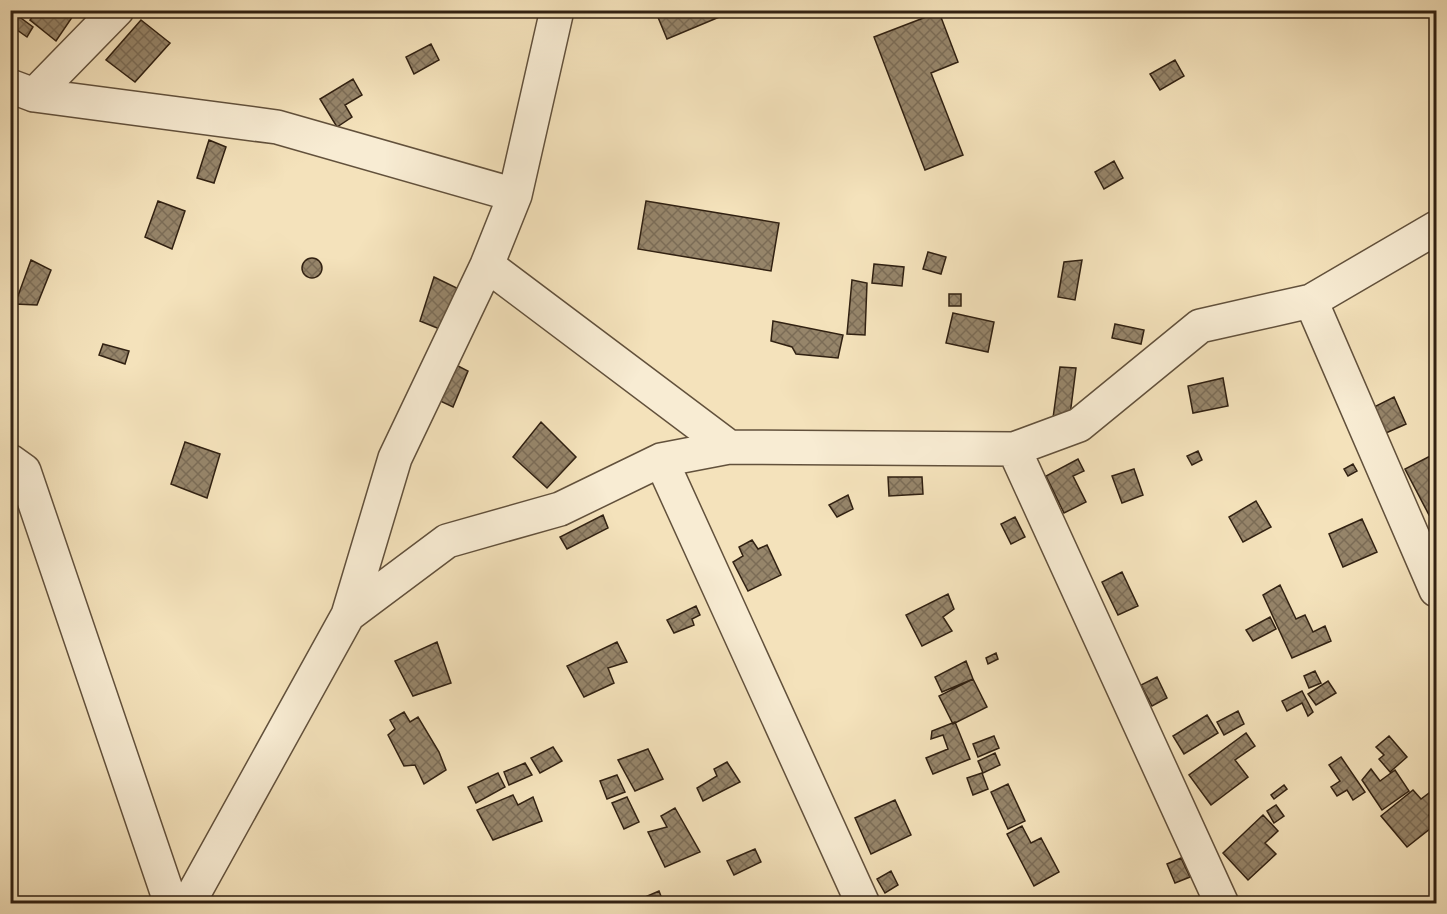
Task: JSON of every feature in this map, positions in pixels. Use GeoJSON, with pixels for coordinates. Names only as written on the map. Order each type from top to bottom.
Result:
{"type":"FeatureCollection","features":[{"type":"Feature","properties":{"kind":"street"},"geometry":{"type":"LineString","coordinates":[[22,90],[117,10]]}},
{"type":"Feature","properties":{"kind":"street"},"geometry":{"type":"LineString","coordinates":[[188,903],[348,615],[395,458],[487,265],[515,195],[557,10]]}},
{"type":"Feature","properties":{"kind":"street"},"geometry":{"type":"LineString","coordinates":[[22,90],[277,127],[515,195]]}},
{"type":"Feature","properties":{"kind":"street"},"geometry":{"type":"LineString","coordinates":[[348,615],[447,541],[560,509],[662,460],[729,447],[1014,449],[1079,425],[1200,326],[1311,301],[1437,228]]}},
{"type":"Feature","properties":{"kind":"street"},"geometry":{"type":"LineString","coordinates":[[487,265],[729,447]]}},
{"type":"Feature","properties":{"kind":"street"},"geometry":{"type":"LineString","coordinates":[[1311,301],[1437,590]]}},
{"type":"Feature","properties":{"kind":"street"},"geometry":{"type":"LineString","coordinates":[[1014,449],[1222,903]]}},
{"type":"Feature","properties":{"kind":"street"},"geometry":{"type":"LineString","coordinates":[[662,460],[862,903]]}},
{"type":"Feature","properties":{"kind":"street"},"geometry":{"type":"LineString","coordinates":[[10,461],[24,471],[171,903]]}},
{"type":"Feature","properties":{"kind":"building"},"geometry":{"type":"Polygon","coordinates":[[[37,10],[77,10],[56,41],[30,20],[37,10]]]}},
{"type":"Feature","properties":{"kind":"building"},"geometry":{"type":"Polygon","coordinates":[[[655,10],[736,10],[667,39],[655,10]]]}},
{"type":"Feature","properties":{"kind":"building"},"geometry":{"type":"Polygon","coordinates":[[[939,12],[958,62],[931,73],[963,155],[925,170],[874,37],[939,12]]]}},
{"type":"Feature","properties":{"kind":"building"},"geometry":{"type":"Polygon","coordinates":[[[14,13],[33,27],[27,37],[17,30],[10,40],[10,18],[14,13]]]}},
{"type":"Feature","properties":{"kind":"building"},"geometry":{"type":"Polygon","coordinates":[[[141,20],[170,43],[135,82],[106,60],[141,20]]]}},
{"type":"Feature","properties":{"kind":"building"},"geometry":{"type":"Polygon","coordinates":[[[431,44],[439,60],[414,74],[406,57],[431,44]]]}},
{"type":"Feature","properties":{"kind":"building"},"geometry":{"type":"Polygon","coordinates":[[[1175,60],[1184,76],[1160,90],[1150,74],[1175,60]]]}},
{"type":"Feature","properties":{"kind":"building"},"geometry":{"type":"Polygon","coordinates":[[[353,79],[362,95],[345,105],[352,117],[337,127],[320,99],[353,79]]]}},
{"type":"Feature","properties":{"kind":"building"},"geometry":{"type":"Polygon","coordinates":[[[209,140],[226,147],[214,183],[197,178],[209,140]]]}},
{"type":"Feature","properties":{"kind":"building"},"geometry":{"type":"Polygon","coordinates":[[[1114,161],[1123,178],[1104,189],[1095,172],[1114,161]]]}},
{"type":"Feature","properties":{"kind":"building"},"geometry":{"type":"Polygon","coordinates":[[[158,201],[185,211],[172,249],[145,237],[158,201]]]}},
{"type":"Feature","properties":{"kind":"building"},"geometry":{"type":"Polygon","coordinates":[[[646,201],[779,223],[771,271],[638,249],[646,201]]]}},
{"type":"Feature","properties":{"kind":"building"},"geometry":{"type":"Polygon","coordinates":[[[928,252],[946,257],[941,274],[923,269],[928,252]]]}},
{"type":"Feature","properties":{"kind":"building"},"geometry":{"type":"Polygon","coordinates":[[[308,258],[316,258],[322,264],[322,272],[316,278],[308,278],[302,272],[302,264],[308,258]]]}},
{"type":"Feature","properties":{"kind":"building"},"geometry":{"type":"Polygon","coordinates":[[[31,260],[51,270],[37,305],[15,304],[31,260]]]}},
{"type":"Feature","properties":{"kind":"building"},"geometry":{"type":"Polygon","coordinates":[[[1082,260],[1075,300],[1058,297],[1064,262],[1082,260]]]}},
{"type":"Feature","properties":{"kind":"building"},"geometry":{"type":"Polygon","coordinates":[[[874,264],[904,267],[902,286],[872,283],[874,264]]]}},
{"type":"Feature","properties":{"kind":"building"},"geometry":{"type":"Polygon","coordinates":[[[434,277],[465,292],[447,332],[420,321],[434,277]]]}},
{"type":"Feature","properties":{"kind":"building"},"geometry":{"type":"Polygon","coordinates":[[[852,280],[867,283],[865,335],[847,334],[852,280]]]}},
{"type":"Feature","properties":{"kind":"building"},"geometry":{"type":"Polygon","coordinates":[[[949,294],[961,294],[961,306],[949,306],[949,294]]]}},
{"type":"Feature","properties":{"kind":"building"},"geometry":{"type":"Polygon","coordinates":[[[953,313],[994,322],[988,352],[946,343],[953,313]]]}},
{"type":"Feature","properties":{"kind":"building"},"geometry":{"type":"Polygon","coordinates":[[[773,321],[843,335],[838,358],[796,354],[792,347],[771,341],[773,321]]]}},
{"type":"Feature","properties":{"kind":"building"},"geometry":{"type":"Polygon","coordinates":[[[1115,324],[1144,330],[1141,344],[1112,338],[1115,324]]]}},
{"type":"Feature","properties":{"kind":"building"},"geometry":{"type":"Polygon","coordinates":[[[103,344],[129,351],[125,364],[99,355],[103,344]]]}},
{"type":"Feature","properties":{"kind":"building"},"geometry":{"type":"Polygon","coordinates":[[[456,365],[468,371],[453,407],[438,400],[456,365]]]}},
{"type":"Feature","properties":{"kind":"building"},"geometry":{"type":"Polygon","coordinates":[[[1060,367],[1076,368],[1070,415],[1053,418],[1060,367]]]}},
{"type":"Feature","properties":{"kind":"building"},"geometry":{"type":"Polygon","coordinates":[[[1223,378],[1228,406],[1193,413],[1188,386],[1223,378]]]}},
{"type":"Feature","properties":{"kind":"building"},"geometry":{"type":"Polygon","coordinates":[[[1394,397],[1406,424],[1386,433],[1374,407],[1394,397]]]}},
{"type":"Feature","properties":{"kind":"building"},"geometry":{"type":"Polygon","coordinates":[[[541,422],[576,457],[547,488],[513,457],[541,422]]]}},
{"type":"Feature","properties":{"kind":"building"},"geometry":{"type":"Polygon","coordinates":[[[185,442],[220,454],[207,498],[171,484],[185,442]]]}},
{"type":"Feature","properties":{"kind":"building"},"geometry":{"type":"Polygon","coordinates":[[[1198,451],[1202,460],[1192,465],[1187,456],[1198,451]]]}},
{"type":"Feature","properties":{"kind":"building"},"geometry":{"type":"Polygon","coordinates":[[[1436,453],[1436,512],[1429,515],[1405,469],[1436,453]]]}},
{"type":"Feature","properties":{"kind":"building"},"geometry":{"type":"Polygon","coordinates":[[[1078,459],[1084,471],[1073,476],[1086,502],[1064,513],[1046,476],[1078,459]]]}},
{"type":"Feature","properties":{"kind":"building"},"geometry":{"type":"Polygon","coordinates":[[[1353,464],[1357,471],[1348,476],[1344,469],[1353,464]]]}},
{"type":"Feature","properties":{"kind":"building"},"geometry":{"type":"Polygon","coordinates":[[[1134,469],[1143,495],[1122,503],[1112,476],[1134,469]]]}},
{"type":"Feature","properties":{"kind":"building"},"geometry":{"type":"Polygon","coordinates":[[[888,477],[922,477],[923,494],[889,496],[888,477]]]}},
{"type":"Feature","properties":{"kind":"building"},"geometry":{"type":"Polygon","coordinates":[[[848,495],[853,509],[837,517],[829,505],[848,495]]]}},
{"type":"Feature","properties":{"kind":"building"},"geometry":{"type":"Polygon","coordinates":[[[1256,501],[1271,527],[1243,542],[1229,517],[1256,501]]]}},
{"type":"Feature","properties":{"kind":"building"},"geometry":{"type":"Polygon","coordinates":[[[603,515],[608,528],[567,549],[560,537],[603,515]]]}},
{"type":"Feature","properties":{"kind":"building"},"geometry":{"type":"Polygon","coordinates":[[[1015,517],[1025,537],[1011,544],[1001,524],[1015,517]]]}},
{"type":"Feature","properties":{"kind":"building"},"geometry":{"type":"Polygon","coordinates":[[[1362,519],[1377,552],[1343,567],[1329,534],[1362,519]]]}},
{"type":"Feature","properties":{"kind":"building"},"geometry":{"type":"Polygon","coordinates":[[[752,540],[758,549],[767,545],[781,575],[748,591],[733,562],[743,556],[739,547],[752,540]]]}},
{"type":"Feature","properties":{"kind":"building"},"geometry":{"type":"Polygon","coordinates":[[[1122,572],[1138,606],[1118,615],[1102,582],[1122,572]]]}},
{"type":"Feature","properties":{"kind":"building"},"geometry":{"type":"Polygon","coordinates":[[[1280,585],[1296,619],[1305,615],[1313,632],[1325,626],[1331,641],[1292,658],[1263,595],[1280,585]]]}},
{"type":"Feature","properties":{"kind":"building"},"geometry":{"type":"Polygon","coordinates":[[[948,594],[954,609],[943,617],[952,631],[922,646],[906,615],[948,594]]]}},
{"type":"Feature","properties":{"kind":"building"},"geometry":{"type":"Polygon","coordinates":[[[696,606],[700,615],[692,619],[694,625],[674,633],[667,620],[696,606]]]}},
{"type":"Feature","properties":{"kind":"building"},"geometry":{"type":"Polygon","coordinates":[[[1270,617],[1276,629],[1253,641],[1246,630],[1270,617]]]}},
{"type":"Feature","properties":{"kind":"building"},"geometry":{"type":"Polygon","coordinates":[[[437,642],[451,683],[413,696],[395,661],[437,642]]]}},
{"type":"Feature","properties":{"kind":"building"},"geometry":{"type":"Polygon","coordinates":[[[617,642],[627,662],[608,668],[614,683],[584,697],[567,666],[617,642]]]}},
{"type":"Feature","properties":{"kind":"building"},"geometry":{"type":"Polygon","coordinates":[[[996,653],[998,659],[988,664],[986,658],[996,653]]]}},
{"type":"Feature","properties":{"kind":"building"},"geometry":{"type":"Polygon","coordinates":[[[966,661],[973,679],[942,692],[935,677],[966,661]]]}},
{"type":"Feature","properties":{"kind":"building"},"geometry":{"type":"Polygon","coordinates":[[[1315,671],[1321,683],[1309,688],[1304,676],[1315,671]]]}},
{"type":"Feature","properties":{"kind":"building"},"geometry":{"type":"Polygon","coordinates":[[[1157,677],[1167,698],[1152,706],[1141,685],[1157,677]]]}},
{"type":"Feature","properties":{"kind":"building"},"geometry":{"type":"Polygon","coordinates":[[[973,679],[987,707],[953,724],[939,696],[973,679]]]}},
{"type":"Feature","properties":{"kind":"building"},"geometry":{"type":"Polygon","coordinates":[[[1328,681],[1336,693],[1316,705],[1308,694],[1328,681]]]}},
{"type":"Feature","properties":{"kind":"building"},"geometry":{"type":"Polygon","coordinates":[[[1302,691],[1313,712],[1308,716],[1302,703],[1287,711],[1282,701],[1302,691]]]}},
{"type":"Feature","properties":{"kind":"building"},"geometry":{"type":"Polygon","coordinates":[[[1238,711],[1244,724],[1224,735],[1217,722],[1238,711]]]}},
{"type":"Feature","properties":{"kind":"building"},"geometry":{"type":"Polygon","coordinates":[[[404,712],[410,722],[418,717],[439,752],[446,770],[424,784],[415,765],[404,766],[388,735],[395,729],[390,720],[404,712]]]}},
{"type":"Feature","properties":{"kind":"building"},"geometry":{"type":"Polygon","coordinates":[[[1207,715],[1218,733],[1184,754],[1173,736],[1207,715]]]}},
{"type":"Feature","properties":{"kind":"building"},"geometry":{"type":"Polygon","coordinates":[[[955,722],[970,759],[933,774],[926,758],[948,749],[943,735],[931,739],[932,731],[955,722]]]}},
{"type":"Feature","properties":{"kind":"building"},"geometry":{"type":"Polygon","coordinates":[[[1246,733],[1255,746],[1235,760],[1248,777],[1211,805],[1189,775],[1246,733]]]}},
{"type":"Feature","properties":{"kind":"building"},"geometry":{"type":"Polygon","coordinates":[[[994,736],[999,748],[978,757],[973,744],[994,736]]]}},
{"type":"Feature","properties":{"kind":"building"},"geometry":{"type":"Polygon","coordinates":[[[1389,736],[1407,757],[1390,772],[1379,759],[1384,755],[1376,747],[1389,736]]]}},
{"type":"Feature","properties":{"kind":"building"},"geometry":{"type":"Polygon","coordinates":[[[553,747],[562,761],[540,773],[531,758],[553,747]]]}},
{"type":"Feature","properties":{"kind":"building"},"geometry":{"type":"Polygon","coordinates":[[[648,749],[663,779],[635,791],[618,760],[648,749]]]}},
{"type":"Feature","properties":{"kind":"building"},"geometry":{"type":"Polygon","coordinates":[[[995,753],[1000,765],[983,773],[978,761],[995,753]]]}},
{"type":"Feature","properties":{"kind":"building"},"geometry":{"type":"Polygon","coordinates":[[[1341,757],[1365,792],[1353,800],[1347,790],[1337,796],[1331,787],[1340,781],[1329,765],[1341,757]]]}},
{"type":"Feature","properties":{"kind":"building"},"geometry":{"type":"Polygon","coordinates":[[[727,762],[740,782],[703,801],[697,788],[717,776],[714,769],[727,762]]]}},
{"type":"Feature","properties":{"kind":"building"},"geometry":{"type":"Polygon","coordinates":[[[525,763],[532,775],[509,785],[504,772],[525,763]]]}},
{"type":"Feature","properties":{"kind":"building"},"geometry":{"type":"Polygon","coordinates":[[[1371,769],[1380,781],[1395,770],[1409,791],[1382,810],[1362,780],[1371,769]]]}},
{"type":"Feature","properties":{"kind":"building"},"geometry":{"type":"Polygon","coordinates":[[[498,773],[505,787],[476,803],[468,787],[498,773]]]}},
{"type":"Feature","properties":{"kind":"building"},"geometry":{"type":"Polygon","coordinates":[[[982,773],[988,789],[973,795],[967,778],[982,773]]]}},
{"type":"Feature","properties":{"kind":"building"},"geometry":{"type":"Polygon","coordinates":[[[617,775],[625,792],[607,799],[600,781],[617,775]]]}},
{"type":"Feature","properties":{"kind":"building"},"geometry":{"type":"Polygon","coordinates":[[[1008,784],[1025,821],[1008,829],[991,792],[1008,784]]]}},
{"type":"Feature","properties":{"kind":"building"},"geometry":{"type":"Polygon","coordinates":[[[1284,785],[1287,789],[1274,799],[1271,795],[1284,785]]]}},
{"type":"Feature","properties":{"kind":"building"},"geometry":{"type":"Polygon","coordinates":[[[1413,790],[1421,799],[1429,793],[1436,802],[1436,809],[1429,815],[1436,824],[1407,847],[1381,816],[1413,790]]]}},
{"type":"Feature","properties":{"kind":"building"},"geometry":{"type":"Polygon","coordinates":[[[513,795],[518,805],[533,797],[542,821],[493,840],[477,810],[513,795]]]}},
{"type":"Feature","properties":{"kind":"building"},"geometry":{"type":"Polygon","coordinates":[[[627,797],[639,822],[624,829],[612,803],[627,797]]]}},
{"type":"Feature","properties":{"kind":"building"},"geometry":{"type":"Polygon","coordinates":[[[895,800],[911,835],[871,854],[855,818],[895,800]]]}},
{"type":"Feature","properties":{"kind":"building"},"geometry":{"type":"Polygon","coordinates":[[[1276,805],[1284,816],[1274,823],[1267,811],[1276,805]]]}},
{"type":"Feature","properties":{"kind":"building"},"geometry":{"type":"Polygon","coordinates":[[[675,808],[700,852],[665,867],[648,832],[667,827],[661,816],[675,808]]]}},
{"type":"Feature","properties":{"kind":"building"},"geometry":{"type":"Polygon","coordinates":[[[1263,815],[1278,831],[1265,843],[1276,854],[1248,880],[1223,853],[1263,815]]]}},
{"type":"Feature","properties":{"kind":"building"},"geometry":{"type":"Polygon","coordinates":[[[1022,826],[1031,843],[1041,838],[1059,872],[1034,886],[1007,834],[1022,826]]]}},
{"type":"Feature","properties":{"kind":"building"},"geometry":{"type":"Polygon","coordinates":[[[755,849],[761,862],[734,875],[727,861],[755,849]]]}},
{"type":"Feature","properties":{"kind":"building"},"geometry":{"type":"Polygon","coordinates":[[[1181,858],[1190,877],[1175,883],[1167,864],[1181,858]]]}},
{"type":"Feature","properties":{"kind":"building"},"geometry":{"type":"Polygon","coordinates":[[[891,871],[898,885],[885,893],[877,879],[891,871]]]}},
{"type":"Feature","properties":{"kind":"building"},"geometry":{"type":"Polygon","coordinates":[[[659,891],[664,904],[629,904],[659,891]]]}}]}
